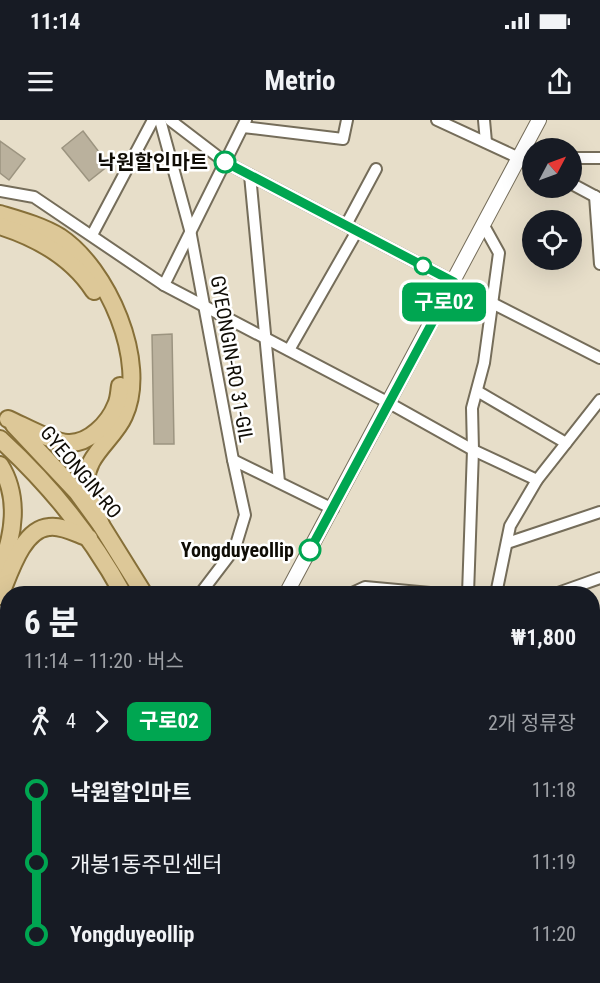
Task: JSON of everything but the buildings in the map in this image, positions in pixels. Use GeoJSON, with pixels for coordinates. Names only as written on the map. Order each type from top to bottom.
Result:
{"type":"FeatureCollection","features":[{"type":"Feature","properties":{"kind":"main road"},"geometry":{"type":"LineString","coordinates":[[0,214],[28,222],[60,237],[82,256],[112,301],[124,334],[131,364],[131,388],[125,416],[89,463],[87,486],[101,525]]}},
{"type":"Feature","properties":{"kind":"main road"},"geometry":{"type":"LineString","coordinates":[[0,226],[26,235],[51,248],[78,270],[103,306],[115,336],[121,363],[117,404],[109,418],[97,431],[84,440],[68,444],[4,415]]}},
{"type":"Feature","properties":{"kind":"main road","name":"GYEONGIN-RO"},"geometry":{"type":"LineString","coordinates":[[4,415],[77,492],[101,525],[139,586]]}},
{"type":"Feature","properties":{"kind":"main road","name":"GYEONGIN-RO"},"geometry":{"type":"LineString","coordinates":[[0,439],[57,495],[89,538],[118,586]]}},
{"type":"Feature","properties":{"kind":"main road"},"geometry":{"type":"LineString","coordinates":[[0,465],[11,492],[14,521],[0,569]]}},
{"type":"Feature","properties":{"kind":"main road"},"geometry":{"type":"LineString","coordinates":[[4,586],[22,546],[34,532],[48,526],[89,538]]}},
{"type":"Feature","properties":{"kind":"street"},"geometry":{"type":"LineString","coordinates":[[92,235],[153,120]]}},
{"type":"Feature","properties":{"kind":"street","name":"GYEONGIN-RO 31-GIL"},"geometry":{"type":"LineString","coordinates":[[160,120],[190,231],[245,515],[235,548],[206,586]]}},
{"type":"Feature","properties":{"kind":"street"},"geometry":{"type":"LineString","coordinates":[[170,120],[225,162],[454,282]]}},
{"type":"Feature","properties":{"kind":"street"},"geometry":{"type":"LineString","coordinates":[[164,285],[244,123],[343,139],[347,120]]}},
{"type":"Feature","properties":{"kind":"street"},"geometry":{"type":"LineString","coordinates":[[437,120],[522,156]]}},
{"type":"Feature","properties":{"kind":"street"},"geometry":{"type":"LineString","coordinates":[[483,120],[486,142]]}},
{"type":"Feature","properties":{"kind":"street"},"geometry":{"type":"LineString","coordinates":[[533,138],[539,120]]}},
{"type":"Feature","properties":{"kind":"street"},"geometry":{"type":"LineString","coordinates":[[582,158],[600,158]]}},
{"type":"Feature","properties":{"kind":"street"},"geometry":{"type":"LineString","coordinates":[[292,586],[484,226],[522,164]]}},
{"type":"Feature","properties":{"kind":"street"},"geometry":{"type":"LineString","coordinates":[[289,350],[352,228],[376,169]]}},
{"type":"Feature","properties":{"kind":"street"},"geometry":{"type":"LineString","coordinates":[[250,175],[279,482]]}},
{"type":"Feature","properties":{"kind":"street"},"geometry":{"type":"LineString","coordinates":[[582,189],[598,198],[600,264]]}},
{"type":"Feature","properties":{"kind":"street"},"geometry":{"type":"LineString","coordinates":[[0,191],[34,198],[164,285],[389,403],[473,450],[537,480]]}},
{"type":"Feature","properties":{"kind":"street"},"geometry":{"type":"LineString","coordinates":[[468,586],[473,450],[472,408],[484,363],[499,253],[484,226]]}},
{"type":"Feature","properties":{"kind":"street"},"geometry":{"type":"LineString","coordinates":[[492,303],[600,358]]}},
{"type":"Feature","properties":{"kind":"street"},"geometry":{"type":"LineString","coordinates":[[477,391],[566,443]]}},
{"type":"Feature","properties":{"kind":"street"},"geometry":{"type":"LineString","coordinates":[[498,586],[510,526],[537,480],[598,405]]}},
{"type":"Feature","properties":{"kind":"street"},"geometry":{"type":"LineString","coordinates":[[233,460],[333,508]]}},
{"type":"Feature","properties":{"kind":"street"},"geometry":{"type":"LineString","coordinates":[[507,543],[600,512]]}},
{"type":"Feature","properties":{"kind":"street"},"geometry":{"type":"LineString","coordinates":[[578,586],[600,578]]}},
{"type":"Feature","properties":{"kind":"bus line","name":"구로02"},"geometry":{"type":"LineString","coordinates":[[225,162],[454,282],[310,550]]}},
{"type":"Feature","properties":{"kind":"place","name":"낙원할인마트"},"geometry":{"type":"Point","coordinates":[225,162]}},
{"type":"Feature","properties":{"kind":"place","name":"Yongduyeollip"},"geometry":{"type":"Point","coordinates":[310,550]}}]}
